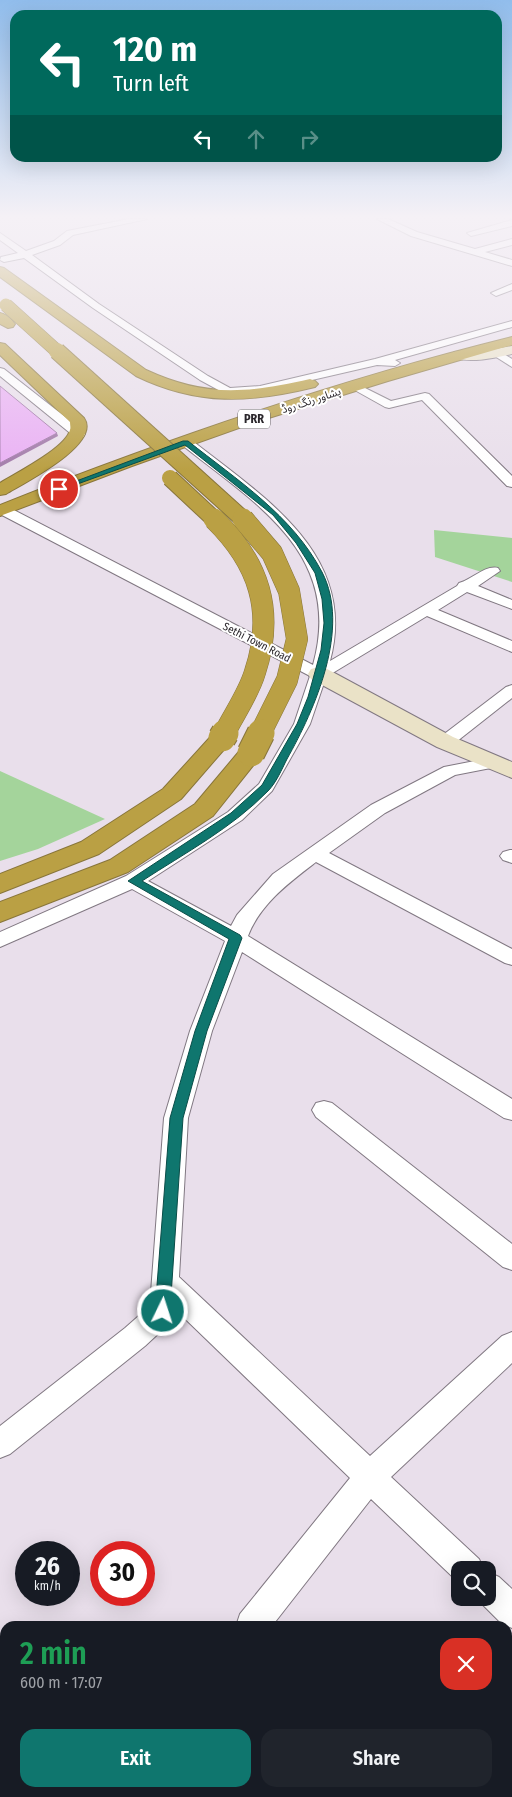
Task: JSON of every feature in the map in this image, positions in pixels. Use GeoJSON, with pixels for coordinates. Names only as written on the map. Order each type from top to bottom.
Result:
{"type":"FeatureCollection","features":[{"type":"Feature","properties":{"kind":"highway"},"geometry":{"type":"LineString","coordinates":[[51,303],[141,373],[181,391],[208,395],[245,395],[279,391],[366,374]]}},
{"type":"Feature","properties":{"kind":"highway"},"geometry":{"type":"LineString","coordinates":[[0,884],[90,848],[172,794],[222,738],[255,674],[264,637],[262,597],[246,556],[216,521],[4,312]]}},
{"type":"Feature","properties":{"kind":"highway"},"geometry":{"type":"LineString","coordinates":[[0,913],[119,866],[204,810],[251,753],[286,680],[296,638],[289,591],[272,553],[241,516],[4,312]]}},
{"type":"Feature","properties":{"kind":"highway","name":"پشاور رنگ روڈ"},"geometry":{"type":"LineString","coordinates":[[1,505],[186,442],[395,363],[512,331]]}},
{"type":"Feature","properties":{"kind":"highway","name":"پشاور رنگ روڈ"},"geometry":{"type":"LineString","coordinates":[[1,505],[140,444],[366,374],[458,355],[512,341]]}},
{"type":"Feature","properties":{"kind":"highway"},"geometry":{"type":"LineString","coordinates":[[0,346],[78,421],[80,426],[79,434],[64,450],[0,490]]}},
{"type":"Feature","properties":{"kind":"street"},"geometry":{"type":"LineString","coordinates":[[91,303],[204,378],[228,390],[260,389],[366,374],[512,324]]}},
{"type":"Feature","properties":{"kind":"street"},"geometry":{"type":"LineString","coordinates":[[458,355],[497,353],[512,350]]}},
{"type":"Feature","properties":{"kind":"street"},"geometry":{"type":"LineString","coordinates":[[497,353],[512,364]]}},
{"type":"Feature","properties":{"kind":"street"},"geometry":{"type":"LineString","coordinates":[[0,371],[79,434]]}},
{"type":"Feature","properties":{"kind":"street"},"geometry":{"type":"LineString","coordinates":[[366,374],[389,404],[426,396],[451,424],[512,482]]}},
{"type":"Feature","properties":{"kind":"street"},"geometry":{"type":"LineString","coordinates":[[0,940],[134,881],[235,816],[266,787],[302,724],[325,650],[328,623],[326,599],[319,573],[299,542],[276,514],[186,442]]}},
{"type":"Feature","properties":{"kind":"street","name":"Sethi Town Road"},"geometry":{"type":"LineString","coordinates":[[1,505],[445,742],[512,771]]}},
{"type":"Feature","properties":{"kind":"street"},"geometry":{"type":"LineString","coordinates":[[319,674],[493,571]]}},
{"type":"Feature","properties":{"kind":"street"},"geometry":{"type":"LineString","coordinates":[[465,587],[512,605]]}},
{"type":"Feature","properties":{"kind":"street"},"geometry":{"type":"LineString","coordinates":[[428,611],[512,647]]}},
{"type":"Feature","properties":{"kind":"street"},"geometry":{"type":"LineString","coordinates":[[445,742],[512,690]]}},
{"type":"Feature","properties":{"kind":"street"},"geometry":{"type":"LineString","coordinates":[[0,1444],[135,1338],[163,1311],[176,1118],[201,1031],[244,920],[280,879],[378,809],[450,771],[490,763]]}},
{"type":"Feature","properties":{"kind":"street"},"geometry":{"type":"LineString","coordinates":[[316,854],[512,958]]}},
{"type":"Feature","properties":{"kind":"street"},"geometry":{"type":"LineString","coordinates":[[134,881],[236,938],[512,1111]]}},
{"type":"Feature","properties":{"kind":"street"},"geometry":{"type":"LineString","coordinates":[[324,1110],[512,1259]]}},
{"type":"Feature","properties":{"kind":"street"},"geometry":{"type":"LineString","coordinates":[[165,1282],[459,1561]]}},
{"type":"Feature","properties":{"kind":"street"},"geometry":{"type":"LineString","coordinates":[[256,1621],[370,1476],[512,1345]]}},
{"type":"Feature","properties":{"kind":"street"},"geometry":{"type":"LineString","coordinates":[[496,1596],[512,1613]]}},
{"type":"Feature","properties":{"kind":"green space"},"geometry":{"type":"Polygon","coordinates":[[[434,530],[512,538],[512,582],[435,557],[434,530]]]}},
{"type":"Feature","properties":{"kind":"green space"},"geometry":{"type":"Polygon","coordinates":[[[0,771],[105,819],[38,849],[0,861],[0,771]]]}},
{"type":"Feature","properties":{"kind":"building"},"geometry":{"type":"Polygon","coordinates":[[[0,386],[57,433],[0,463],[0,386]]]}},
{"type":"Feature","properties":{"kind":"route"},"geometry":{"type":"LineString","coordinates":[[59,489],[186,442],[276,514],[299,542],[319,573],[326,599],[328,623],[325,650],[312,697],[302,724],[266,787],[235,816],[134,881],[236,938],[201,1031],[176,1118],[168,1213],[163,1311]]}}]}
